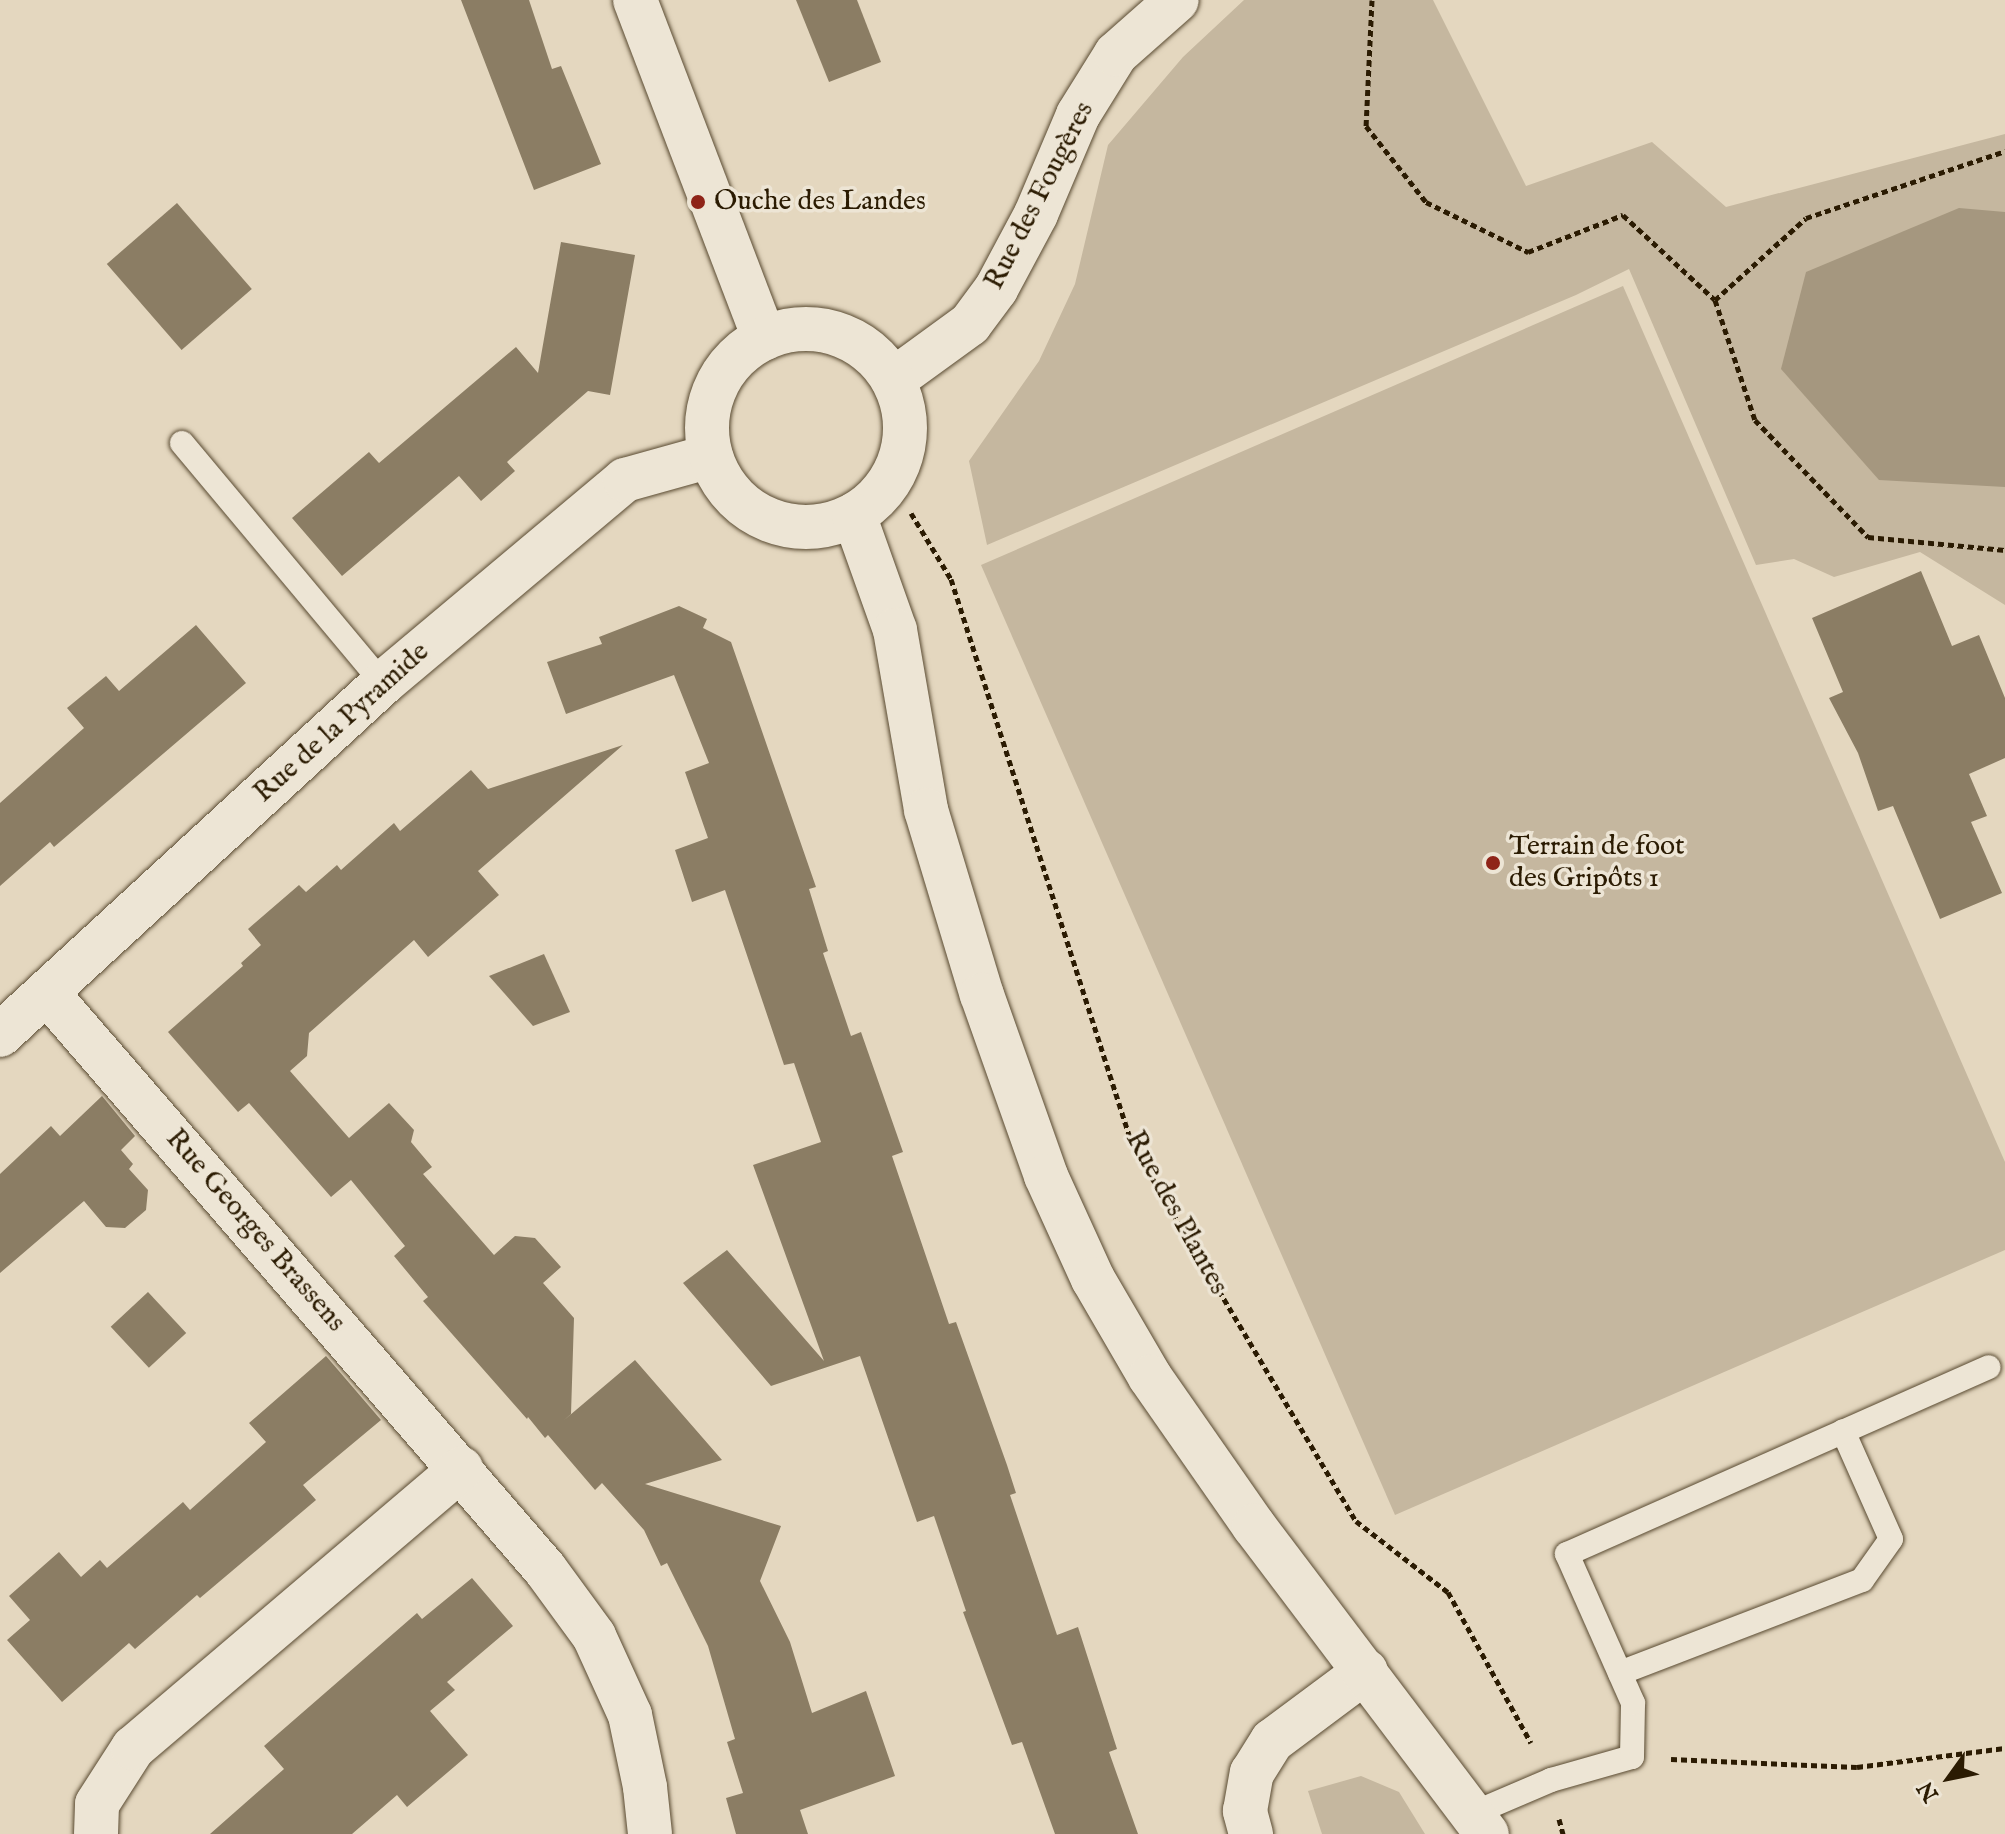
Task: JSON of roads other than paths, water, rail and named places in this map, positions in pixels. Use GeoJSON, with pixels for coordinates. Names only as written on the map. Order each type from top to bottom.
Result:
{"type":"FeatureCollection","features":[{"type":"Feature","properties":{"kind":"street"},"geometry":{"type":"LineString","coordinates":[[635,0],[764,338]]}},
{"type":"Feature","properties":{"kind":"street","name":"Rue des Fougères"},"geometry":{"type":"LineString","coordinates":[[893,380],[970,324],[996,289],[1036,214],[1078,115],[1093,90],[1116,54],[1177,0]]}},
{"type":"Feature","properties":{"kind":"street"},"geometry":{"type":"LineString","coordinates":[[787,330],[819,330],[843,335],[873,354],[893,380],[904,411],[905,437],[891,479],[872,503],[854,515],[816,527],[772,521],[731,493],[711,456],[708,440],[713,393],[726,369],[764,338],[787,330]]}},
{"type":"Feature","properties":{"kind":"street","name":"Rue de la Pyramide"},"geometry":{"type":"LineString","coordinates":[[0,1035],[383,683],[625,480],[711,456]]}},
{"type":"Feature","properties":{"kind":"street"},"geometry":{"type":"LineString","coordinates":[[854,515],[895,630],[926,810],[982,995],[1046,1176],[1093,1279],[1150,1377],[1254,1526],[1480,1823]]}},
{"type":"Feature","properties":{"kind":"street","name":"Rue Georges Brassens"},"geometry":{"type":"LineString","coordinates":[[48,994],[461,1469],[545,1569],[594,1636],[630,1715],[645,1787],[650,1834]]}},
{"type":"Feature","properties":{"kind":"street"},"geometry":{"type":"LineString","coordinates":[[96,1834],[97,1804],[133,1748],[461,1469]]}},
{"type":"Feature","properties":{"kind":"street"},"geometry":{"type":"LineString","coordinates":[[1251,1834],[1245,1811],[1252,1773],[1272,1741],[1366,1671]]}},
{"type":"Feature","properties":{"kind":"lane"},"geometry":{"type":"LineString","coordinates":[[182,443],[383,683]]}},
{"type":"Feature","properties":{"kind":"lane"},"geometry":{"type":"LineString","coordinates":[[1480,1823],[1551,1780],[1632,1757],[1633,1703],[1567,1554],[1988,1367]]}},
{"type":"Feature","properties":{"kind":"lane"},"geometry":{"type":"LineString","coordinates":[[1620,1673],[1862,1580],[1891,1539],[1843,1431]]}},
{"type":"Feature","properties":{"kind":"place","name":"Ouche des Landes"},"geometry":{"type":"Point","coordinates":[698,202]}},
{"type":"Feature","properties":{"kind":"place","name":"Terrain de foot des Gripôts 1"},"geometry":{"type":"Point","coordinates":[1493,863]}}]}
